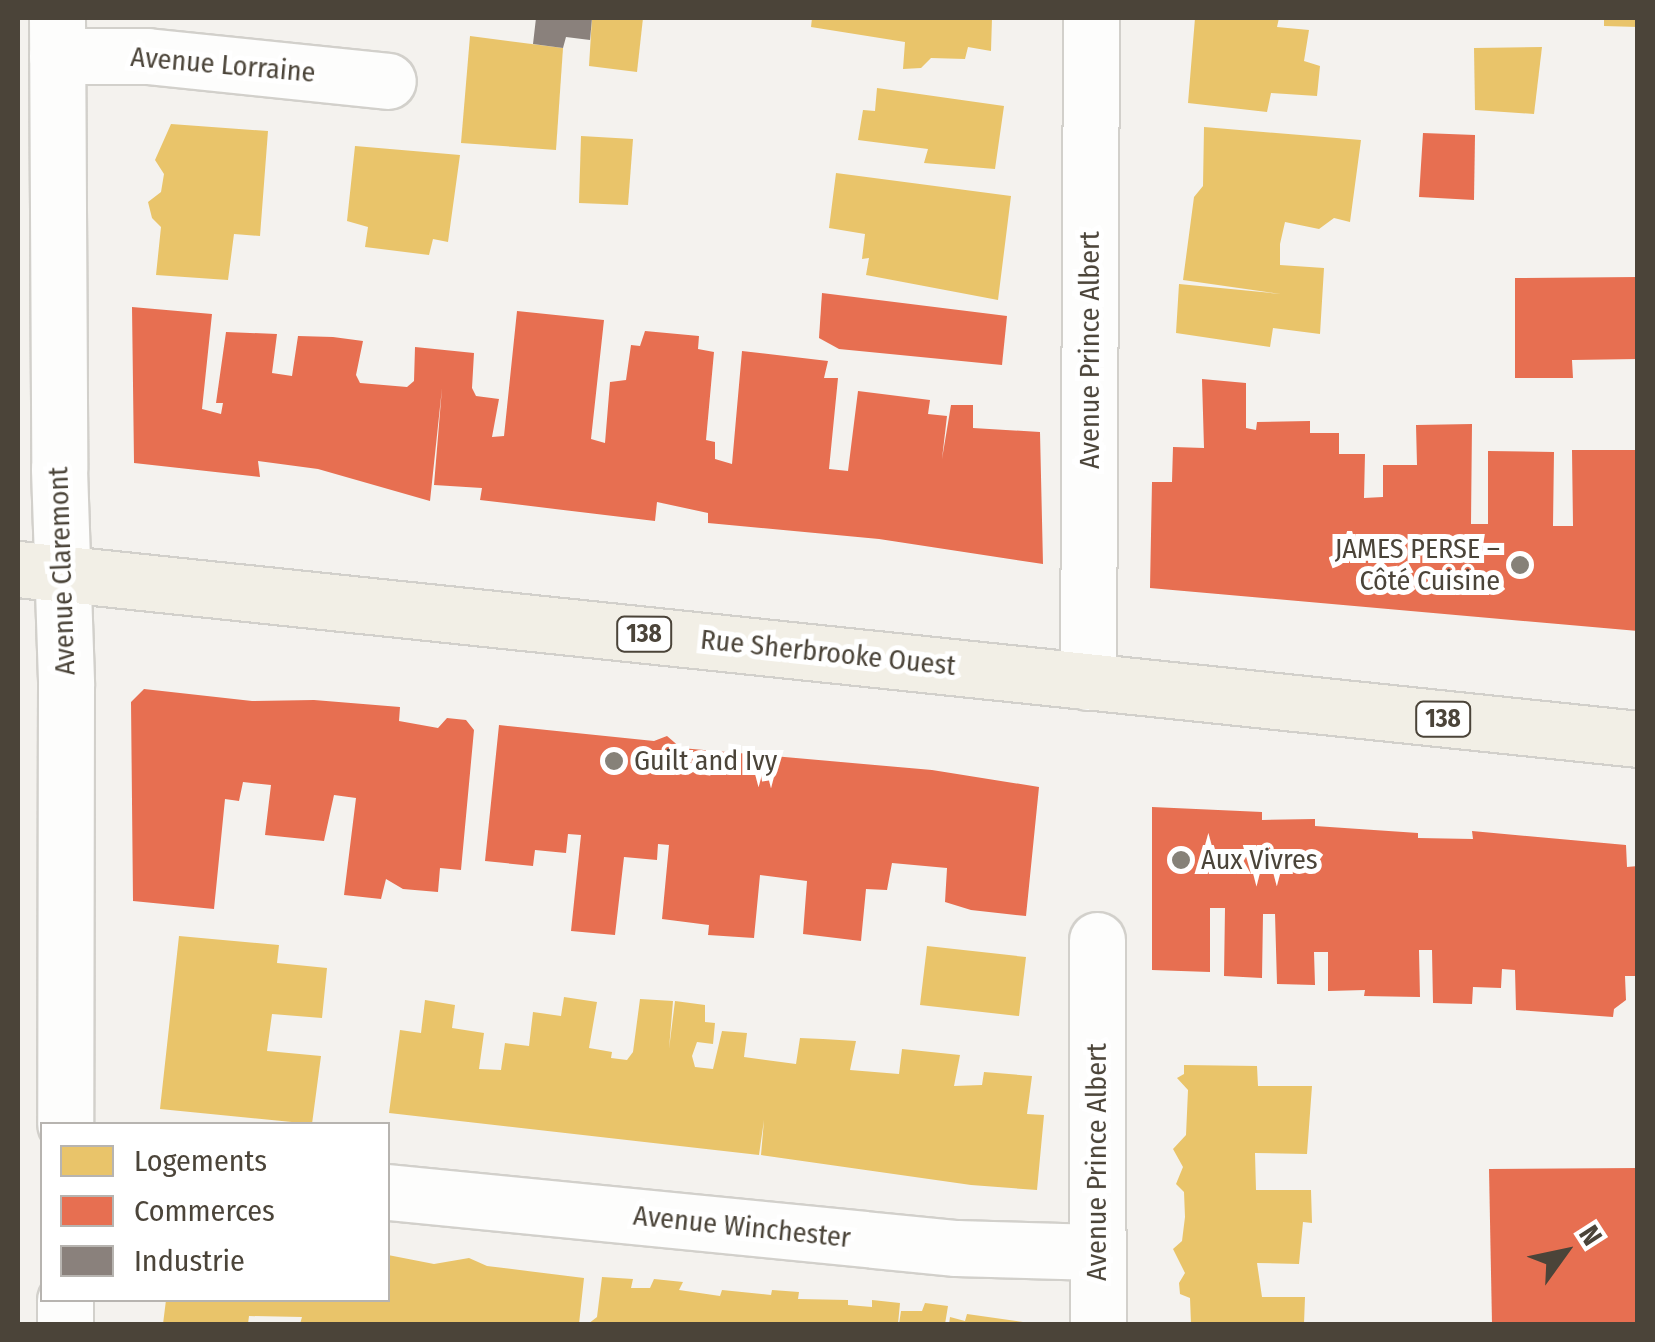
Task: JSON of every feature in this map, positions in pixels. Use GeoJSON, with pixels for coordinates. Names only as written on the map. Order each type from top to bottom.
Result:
{"type":"FeatureCollection","features":[{"type":"Feature","properties":{"kind":"main road","name":"Rue Sherbrooke Ouest"},"geometry":{"type":"LineString","coordinates":[[40,571],[1638,739]]}},
{"type":"Feature","properties":{"kind":"street","name":"Avenue Prince Albert"},"geometry":{"type":"LineString","coordinates":[[1088,682],[1091,18]]}},
{"type":"Feature","properties":{"kind":"street","name":"Avenue Lorraine"},"geometry":{"type":"LineString","coordinates":[[57,37],[146,56],[388,81]]}},
{"type":"Feature","properties":{"kind":"street","name":"Avenue Claremont"},"geometry":{"type":"LineString","coordinates":[[57,37],[40,571],[66,1122]]}},
{"type":"Feature","properties":{"kind":"street","name":"Avenue Prince Albert"},"geometry":{"type":"LineString","coordinates":[[1097,940],[1098,1324]]}},
{"type":"Feature","properties":{"kind":"street","name":"Avenue Winchester"},"geometry":{"type":"LineString","coordinates":[[390,1192],[956,1248],[1097,1252]]}},
{"type":"Feature","properties":{"kind":"building: Logements"},"geometry":{"type":"Polygon","coordinates":[[[592,18],[643,18],[637,72],[589,66],[592,18]]]}},
{"type":"Feature","properties":{"kind":"building: Logements"},"geometry":{"type":"Polygon","coordinates":[[[812,18],[992,18],[991,51],[968,47],[965,59],[931,58],[921,68],[903,69],[905,42],[811,27],[812,18]]]}},
{"type":"Feature","properties":{"kind":"building: Logements"},"geometry":{"type":"Polygon","coordinates":[[[1195,18],[1279,18],[1277,27],[1309,30],[1304,61],[1320,66],[1317,96],[1271,93],[1267,112],[1188,103],[1195,18]]]}},
{"type":"Feature","properties":{"kind":"building: Logements"},"geometry":{"type":"Polygon","coordinates":[[[1604,18],[1638,18],[1638,27],[1604,26],[1604,18]]]}},
{"type":"Feature","properties":{"kind":"building: Logements"},"geometry":{"type":"Polygon","coordinates":[[[470,36],[563,48],[556,150],[461,143],[470,36]]]}},
{"type":"Feature","properties":{"kind":"building: Logements"},"geometry":{"type":"Polygon","coordinates":[[[1542,47],[1534,114],[1475,110],[1474,48],[1542,47]]]}},
{"type":"Feature","properties":{"kind":"building: Logements"},"geometry":{"type":"Polygon","coordinates":[[[877,88],[1004,106],[995,169],[924,163],[928,149],[858,140],[863,110],[875,111],[877,88]]]}},
{"type":"Feature","properties":{"kind":"building: Logements"},"geometry":{"type":"Polygon","coordinates":[[[171,124],[268,131],[260,236],[234,234],[228,280],[156,275],[161,227],[152,218],[148,202],[161,192],[164,174],[155,160],[171,124]]]}},
{"type":"Feature","properties":{"kind":"building: Logements"},"geometry":{"type":"Polygon","coordinates":[[[1204,127],[1361,140],[1350,222],[1334,218],[1319,229],[1285,222],[1280,244],[1280,265],[1324,268],[1320,334],[1273,328],[1270,347],[1176,333],[1179,284],[1281,294],[1183,280],[1194,197],[1203,186],[1204,127]]]}},
{"type":"Feature","properties":{"kind":"building: Logements"},"geometry":{"type":"Polygon","coordinates":[[[581,136],[633,139],[628,205],[579,203],[581,136]]]}},
{"type":"Feature","properties":{"kind":"building: Logements"},"geometry":{"type":"Polygon","coordinates":[[[355,146],[460,155],[448,242],[433,239],[429,255],[365,247],[368,227],[347,221],[355,146]]]}},
{"type":"Feature","properties":{"kind":"building: Logements"},"geometry":{"type":"Polygon","coordinates":[[[836,173],[1011,196],[998,300],[866,275],[869,258],[862,259],[865,234],[829,228],[836,173]]]}},
{"type":"Feature","properties":{"kind":"building: Logements"},"geometry":{"type":"Polygon","coordinates":[[[179,936],[279,945],[277,963],[327,968],[322,1018],[272,1014],[267,1051],[321,1056],[312,1122],[160,1109],[179,936]]]}},
{"type":"Feature","properties":{"kind":"building: Logements"},"geometry":{"type":"Polygon","coordinates":[[[927,946],[1026,957],[1019,1016],[920,1005],[927,946]]]}},
{"type":"Feature","properties":{"kind":"building: Logements"},"geometry":{"type":"Polygon","coordinates":[[[564,997],[597,1002],[589,1048],[612,1052],[611,1058],[627,1060],[633,1052],[640,999],[673,1001],[669,1049],[675,1001],[705,1005],[705,1022],[715,1023],[713,1044],[697,1042],[692,1056],[695,1067],[713,1069],[722,1031],[747,1033],[744,1057],[796,1064],[800,1038],[856,1041],[850,1070],[899,1074],[902,1049],[960,1055],[954,1086],[982,1085],[984,1072],[1032,1076],[1027,1114],[1044,1115],[1037,1190],[971,1185],[761,1155],[764,1120],[759,1155],[389,1113],[400,1030],[421,1033],[425,1000],[455,1005],[452,1028],[484,1033],[479,1069],[501,1070],[505,1043],[529,1046],[533,1012],[561,1016],[564,997]]]}},
{"type":"Feature","properties":{"kind":"building: Logements"},"geometry":{"type":"Polygon","coordinates":[[[1184,1065],[1257,1066],[1258,1086],[1312,1086],[1307,1154],[1255,1153],[1256,1190],[1311,1190],[1312,1223],[1303,1222],[1299,1264],[1257,1263],[1262,1297],[1305,1297],[1304,1324],[1191,1324],[1190,1298],[1180,1294],[1179,1283],[1185,1273],[1173,1249],[1182,1241],[1185,1217],[1184,1192],[1176,1184],[1183,1167],[1173,1149],[1186,1135],[1188,1090],[1177,1078],[1184,1074],[1184,1065]]]}},
{"type":"Feature","properties":{"kind":"building: Logements"},"geometry":{"type":"Polygon","coordinates":[[[390,1255],[434,1264],[469,1258],[487,1266],[584,1278],[579,1324],[300,1324],[302,1317],[249,1316],[248,1324],[163,1324],[166,1302],[390,1302],[390,1255]]]}},
{"type":"Feature","properties":{"kind":"building: Logements"},"geometry":{"type":"Polygon","coordinates":[[[602,1277],[633,1279],[631,1288],[650,1288],[654,1279],[683,1282],[679,1290],[720,1296],[722,1290],[771,1295],[772,1290],[799,1292],[798,1299],[848,1300],[848,1305],[872,1307],[872,1300],[900,1303],[898,1324],[588,1324],[597,1317],[602,1277]]]}},
{"type":"Feature","properties":{"kind":"building: Logements"},"geometry":{"type":"Polygon","coordinates":[[[925,1303],[948,1306],[945,1324],[899,1324],[901,1311],[922,1311],[925,1303]]]}},
{"type":"Feature","properties":{"kind":"building: Logements"},"geometry":{"type":"Polygon","coordinates":[[[967,1314],[1023,1324],[949,1324],[950,1317],[965,1321],[967,1314]]]}},
{"type":"Feature","properties":{"kind":"building: Commerces"},"geometry":{"type":"Polygon","coordinates":[[[1423,133],[1475,135],[1474,200],[1419,197],[1423,133]]]}},
{"type":"Feature","properties":{"kind":"building: Commerces"},"geometry":{"type":"Polygon","coordinates":[[[1638,277],[1638,359],[1572,360],[1573,378],[1515,378],[1515,278],[1638,277]]]}},
{"type":"Feature","properties":{"kind":"building: Commerces"},"geometry":{"type":"Polygon","coordinates":[[[822,293],[1007,316],[1002,365],[839,349],[819,338],[822,293]]]}},
{"type":"Feature","properties":{"kind":"building: Commerces"},"geometry":{"type":"Polygon","coordinates":[[[132,307],[212,314],[202,409],[221,414],[223,403],[216,403],[226,332],[277,334],[272,373],[292,376],[298,336],[363,341],[356,375],[360,383],[407,387],[414,381],[415,347],[474,353],[472,388],[476,396],[499,399],[492,437],[504,436],[517,311],[604,320],[591,439],[605,443],[610,382],[626,380],[631,345],[640,346],[645,331],[699,336],[698,349],[714,352],[706,440],[715,442],[715,459],[732,464],[742,351],[828,361],[824,378],[838,378],[829,469],[848,471],[858,391],[930,400],[928,414],[947,416],[942,459],[951,405],[973,405],[973,428],[1040,432],[1043,564],[879,539],[708,523],[708,513],[657,502],[655,521],[480,500],[482,488],[434,485],[442,388],[430,501],[318,469],[258,461],[260,477],[134,463],[132,307]]]}},
{"type":"Feature","properties":{"kind":"building: Commerces"},"geometry":{"type":"Polygon","coordinates":[[[1202,379],[1246,383],[1246,428],[1256,430],[1257,422],[1310,421],[1310,433],[1339,433],[1339,454],[1365,454],[1364,498],[1383,497],[1383,465],[1417,465],[1416,425],[1472,424],[1471,524],[1488,524],[1488,451],[1554,452],[1553,526],[1573,526],[1572,450],[1638,450],[1638,631],[1150,588],[1152,482],[1172,482],[1173,447],[1204,448],[1202,379]]]}},
{"type":"Feature","properties":{"kind":"building: Commerces"},"geometry":{"type":"Polygon","coordinates":[[[144,689],[252,701],[314,700],[400,707],[399,721],[438,728],[447,718],[466,720],[474,730],[461,870],[440,868],[438,892],[403,889],[386,879],[381,899],[344,895],[356,798],[334,795],[324,841],[265,835],[271,785],[243,782],[239,801],[225,799],[214,909],[133,901],[131,702],[144,689]]]}},
{"type":"Feature","properties":{"kind":"building: Commerces"},"geometry":{"type":"Polygon","coordinates":[[[499,725],[654,741],[667,736],[681,748],[932,770],[1039,787],[1026,916],[971,910],[945,902],[947,868],[892,863],[887,890],[866,889],[861,941],[803,934],[807,881],[760,875],[754,938],[708,935],[709,925],[662,919],[669,845],[658,844],[657,860],[624,857],[615,935],[571,931],[581,835],[568,834],[566,853],[535,850],[533,866],[485,861],[499,725]]]}},
{"type":"Feature","properties":{"kind":"building: Commerces"},"geometry":{"type":"Polygon","coordinates":[[[1152,807],[1262,812],[1262,820],[1315,819],[1315,826],[1418,833],[1418,838],[1473,839],[1472,831],[1626,845],[1627,867],[1638,866],[1638,976],[1625,976],[1626,1000],[1614,1009],[1613,1017],[1516,1010],[1515,970],[1502,969],[1501,988],[1473,987],[1472,1004],[1433,1003],[1432,950],[1419,950],[1420,997],[1364,996],[1365,990],[1328,991],[1328,952],[1314,952],[1315,985],[1277,984],[1275,914],[1263,914],[1262,978],[1224,976],[1225,908],[1210,908],[1210,972],[1152,970],[1152,807]]]}},
{"type":"Feature","properties":{"kind":"building: Commerces"},"geometry":{"type":"Polygon","coordinates":[[[1638,1168],[1638,1324],[1492,1324],[1489,1169],[1638,1168]]]}},
{"type":"Feature","properties":{"kind":"building: Industrie"},"geometry":{"type":"Polygon","coordinates":[[[536,18],[592,18],[590,40],[566,37],[563,48],[533,44],[536,18]]]}},
{"type":"Feature","properties":{"kind":"place","name":"JAMES PERSE – Côté Cuisine"},"geometry":{"type":"Point","coordinates":[1520,565]}},
{"type":"Feature","properties":{"kind":"place","name":"Guilt and Ivy"},"geometry":{"type":"Point","coordinates":[614,761]}},
{"type":"Feature","properties":{"kind":"place","name":"Aux Vivres"},"geometry":{"type":"Point","coordinates":[1181,860]}}]}
